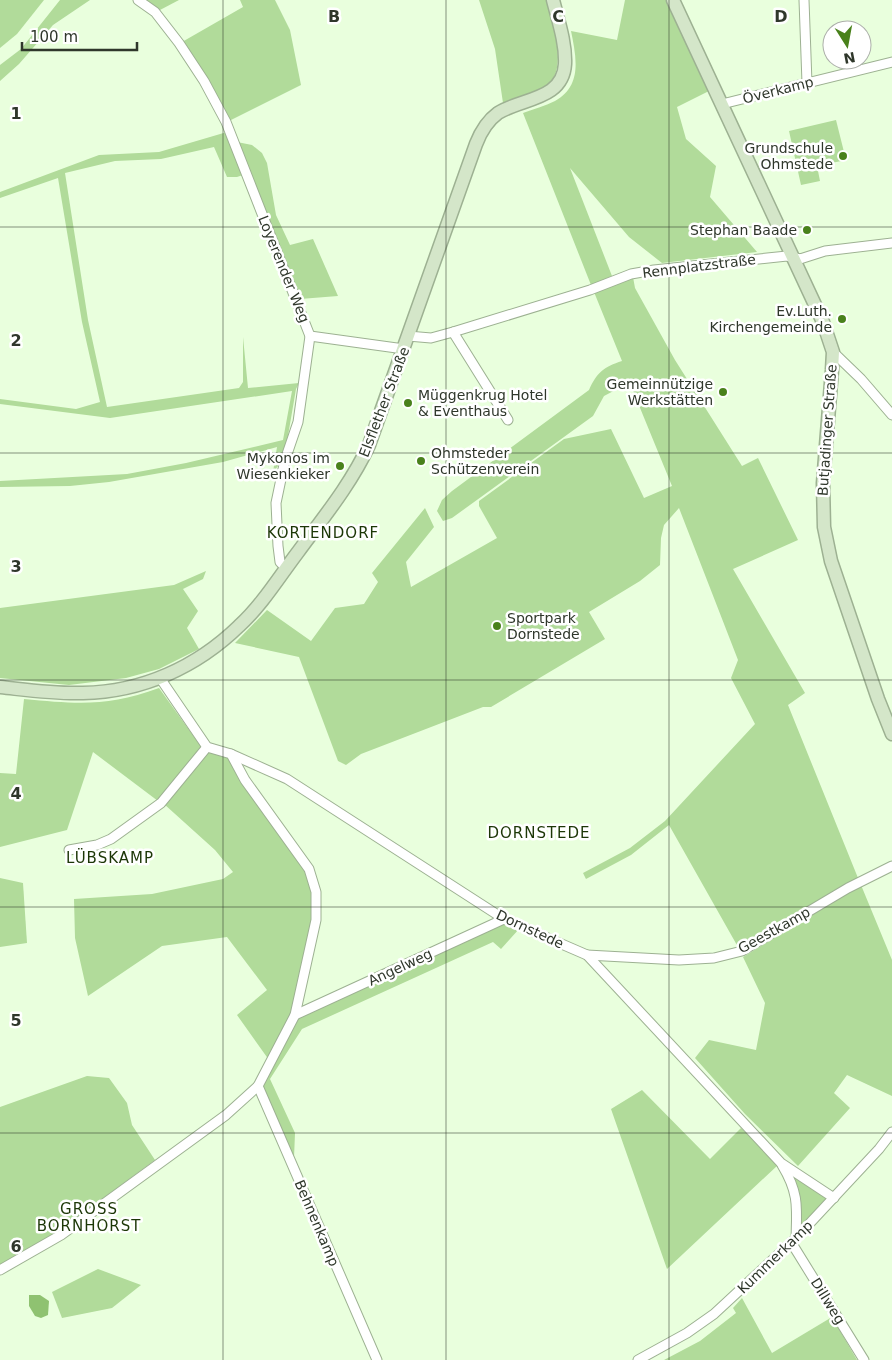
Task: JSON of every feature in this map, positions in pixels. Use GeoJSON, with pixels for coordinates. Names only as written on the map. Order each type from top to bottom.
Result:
{"type":"FeatureCollection","features":[{"type":"Feature","properties":{"kind":"main road","name":"Elsflether Straße"},"geometry":{"type":"LineString","coordinates":[[0,687],[72,693],[98,692],[142,684],[160,678],[202,657],[219,645],[254,611],[346,486],[363,458],[379,420],[476,144],[483,129],[487,123],[502,111],[550,92],[563,77],[565,53],[553,0]]}},
{"type":"Feature","properties":{"kind":"main road","name":"Butjadinger Straße"},"geometry":{"type":"LineString","coordinates":[[673,0],[823,322],[833,352],[822,490],[824,527],[830,561],[892,734]]}},
{"type":"Feature","properties":{"kind":"street","name":"Loyerender Weg"},"geometry":{"type":"LineString","coordinates":[[138,0],[155,12],[179,44],[204,81],[226,122],[310,336],[298,422],[286,460],[276,503],[280,562],[286,568]]}},
{"type":"Feature","properties":{"kind":"street"},"geometry":{"type":"LineString","coordinates":[[804,0],[807,83]]}},
{"type":"Feature","properties":{"kind":"street","name":"Överkamp"},"geometry":{"type":"LineString","coordinates":[[722,104],[892,62]]}},
{"type":"Feature","properties":{"kind":"street","name":"Rennplatzstraße"},"geometry":{"type":"LineString","coordinates":[[310,336],[406,342],[432,338],[591,290],[631,274],[787,256],[800,259],[825,251],[892,243]]}},
{"type":"Feature","properties":{"kind":"street"},"geometry":{"type":"LineString","coordinates":[[454,332],[508,420]]}},
{"type":"Feature","properties":{"kind":"street"},"geometry":{"type":"LineString","coordinates":[[833,352],[861,379],[892,415]]}},
{"type":"Feature","properties":{"kind":"street"},"geometry":{"type":"LineString","coordinates":[[69,850],[97,845],[111,839],[161,803],[207,747],[160,678]]}},
{"type":"Feature","properties":{"kind":"street","name":"Dornstede"},"geometry":{"type":"LineString","coordinates":[[207,747],[231,754],[287,779],[504,919],[587,955],[781,1163],[792,1182],[798,1207],[794,1240]]}},
{"type":"Feature","properties":{"kind":"street"},"geometry":{"type":"LineString","coordinates":[[0,1270],[61,1236],[226,1115],[258,1086],[295,1015],[316,920],[316,892],[309,870],[245,780],[231,754]]}},
{"type":"Feature","properties":{"kind":"street","name":"Geestkamp"},"geometry":{"type":"LineString","coordinates":[[587,955],[679,960],[714,958],[742,951],[848,888],[892,866]]}},
{"type":"Feature","properties":{"kind":"street","name":"Angelweg"},"geometry":{"type":"LineString","coordinates":[[295,1015],[504,919]]}},
{"type":"Feature","properties":{"kind":"street","name":"Behnenkamp"},"geometry":{"type":"LineString","coordinates":[[258,1086],[377,1360]]}},
{"type":"Feature","properties":{"kind":"street","name":"Kummerkamp"},"geometry":{"type":"LineString","coordinates":[[638,1360],[687,1333],[714,1314],[794,1240],[879,1149],[892,1132]]}},
{"type":"Feature","properties":{"kind":"street","name":"Dornstede"},"geometry":{"type":"LineString","coordinates":[[781,1163],[834,1198]]}},
{"type":"Feature","properties":{"kind":"street","name":"Dillweg"},"geometry":{"type":"LineString","coordinates":[[794,1240],[864,1360]]}},
{"type":"Feature","properties":{"kind":"shaded area"},"geometry":{"type":"Polygon","coordinates":[[[0,0],[44,0],[17,34],[0,48],[0,0]]]}},
{"type":"Feature","properties":{"kind":"shaded area"},"geometry":{"type":"Polygon","coordinates":[[[60,0],[90,0],[53,25],[19,64],[0,81],[0,65],[21,49],[60,0]]]}},
{"type":"Feature","properties":{"kind":"shaded area"},"geometry":{"type":"Polygon","coordinates":[[[144,0],[179,0],[160,10],[144,0]]]}},
{"type":"Feature","properties":{"kind":"shaded area"},"geometry":{"type":"Polygon","coordinates":[[[240,0],[275,0],[290,30],[301,85],[229,121],[182,42],[243,7],[240,0]]]}},
{"type":"Feature","properties":{"kind":"shaded area"},"geometry":{"type":"Polygon","coordinates":[[[479,0],[546,0],[555,34],[558,60],[556,71],[551,81],[543,88],[503,103],[495,49],[479,0]]]}},
{"type":"Feature","properties":{"kind":"shaded area"},"geometry":{"type":"Polygon","coordinates":[[[625,0],[669,0],[711,90],[677,107],[686,139],[716,166],[710,197],[757,252],[662,263],[629,237],[570,168],[612,276],[591,285],[523,113],[555,101],[564,95],[570,87],[574,79],[576,60],[571,31],[617,40],[625,0]]]}},
{"type":"Feature","properties":{"kind":"shaded area"},"geometry":{"type":"Polygon","coordinates":[[[836,120],[846,160],[817,166],[820,181],[801,185],[789,131],[836,120]]]}},
{"type":"Feature","properties":{"kind":"shaded area"},"geometry":{"type":"Polygon","coordinates":[[[227,132],[243,175],[237,177],[227,177],[214,147],[161,159],[115,161],[65,173],[88,320],[107,407],[239,388],[243,382],[243,337],[248,388],[299,383],[296,389],[284,459],[273,472],[277,447],[223,462],[109,482],[70,486],[0,487],[0,481],[127,474],[186,463],[283,440],[292,391],[110,418],[0,404],[0,399],[76,409],[100,402],[82,322],[58,178],[0,198],[0,192],[99,155],[159,152],[227,132]]]}},
{"type":"Feature","properties":{"kind":"shaded area"},"geometry":{"type":"Polygon","coordinates":[[[237,142],[252,145],[262,153],[267,163],[276,215],[290,245],[313,239],[338,296],[300,299],[237,142]]]}},
{"type":"Feature","properties":{"kind":"shaded area"},"geometry":{"type":"Polygon","coordinates":[[[633,277],[635,288],[675,360],[742,466],[758,458],[798,540],[733,569],[805,693],[788,705],[858,878],[738,947],[669,825],[631,855],[586,879],[583,873],[630,848],[665,821],[755,724],[731,678],[738,660],[679,508],[664,525],[661,538],[660,565],[640,581],[589,612],[605,639],[491,707],[483,707],[361,754],[346,765],[338,761],[299,657],[235,643],[267,610],[311,641],[335,608],[364,604],[378,582],[372,573],[425,508],[434,527],[406,562],[411,587],[497,538],[479,506],[479,501],[564,439],[611,429],[644,498],[672,486],[629,381],[604,396],[593,416],[452,518],[443,521],[437,511],[442,500],[452,491],[589,390],[602,371],[622,361],[594,292],[633,277]]]}},
{"type":"Feature","properties":{"kind":"shaded area"},"geometry":{"type":"Polygon","coordinates":[[[206,571],[203,579],[183,589],[198,611],[187,628],[199,649],[159,669],[126,678],[69,685],[0,678],[0,608],[174,585],[206,571]]]}},
{"type":"Feature","properties":{"kind":"shaded area"},"geometry":{"type":"Polygon","coordinates":[[[159,688],[202,748],[158,801],[93,752],[67,830],[0,847],[0,773],[16,774],[24,699],[77,703],[108,701],[159,688]]]}},
{"type":"Feature","properties":{"kind":"shaded area"},"geometry":{"type":"Polygon","coordinates":[[[207,751],[229,757],[242,784],[306,871],[312,894],[312,922],[293,1016],[269,1060],[237,1015],[267,990],[227,937],[162,946],[88,996],[75,938],[74,899],[152,894],[223,879],[233,872],[215,850],[164,804],[207,751]]]}},
{"type":"Feature","properties":{"kind":"shaded area"},"geometry":{"type":"Polygon","coordinates":[[[0,878],[23,883],[27,943],[0,947],[0,878]]]}},
{"type":"Feature","properties":{"kind":"shaded area"},"geometry":{"type":"Polygon","coordinates":[[[861,885],[892,960],[892,1096],[847,1075],[834,1093],[850,1108],[798,1166],[745,1114],[695,1058],[709,1040],[756,1050],[765,1003],[743,957],[861,885]]]}},
{"type":"Feature","properties":{"kind":"shaded area"},"geometry":{"type":"Polygon","coordinates":[[[504,922],[519,929],[501,949],[493,942],[302,1029],[270,1079],[295,1133],[294,1158],[261,1087],[297,1018],[504,922]]]}},
{"type":"Feature","properties":{"kind":"shaded area"},"geometry":{"type":"Polygon","coordinates":[[[87,1076],[109,1078],[127,1103],[132,1125],[155,1160],[53,1235],[0,1265],[0,1107],[87,1076]]]}},
{"type":"Feature","properties":{"kind":"shaded area"},"geometry":{"type":"Polygon","coordinates":[[[642,1090],[710,1159],[741,1128],[778,1165],[667,1269],[611,1109],[642,1090]]]}},
{"type":"Feature","properties":{"kind":"shaded area"},"geometry":{"type":"Polygon","coordinates":[[[790,1172],[828,1200],[799,1232],[790,1172]]]}},
{"type":"Feature","properties":{"kind":"shaded area"},"geometry":{"type":"Polygon","coordinates":[[[98,1269],[141,1285],[112,1308],[62,1318],[52,1292],[98,1269]]]}},
{"type":"Feature","properties":{"kind":"shaded area"},"geometry":{"type":"Polygon","coordinates":[[[29,1295],[40,1295],[49,1301],[48,1315],[41,1318],[35,1316],[29,1306],[29,1295]]]}},
{"type":"Feature","properties":{"kind":"shaded area"},"geometry":{"type":"Polygon","coordinates":[[[742,1298],[772,1353],[832,1317],[857,1360],[664,1360],[700,1341],[736,1313],[733,1308],[742,1298]]]}},
{"type":"Feature","properties":{"kind":"place","name":"Grundschule Ohmstede"},"geometry":{"type":"Point","coordinates":[843,156]}},
{"type":"Feature","properties":{"kind":"place","name":"Stephan Baade"},"geometry":{"type":"Point","coordinates":[807,230]}},
{"type":"Feature","properties":{"kind":"place","name":"Ev.Luth. Kirchengemeinde"},"geometry":{"type":"Point","coordinates":[842,319]}},
{"type":"Feature","properties":{"kind":"place","name":"Gemeinnützige Werkstätten"},"geometry":{"type":"Point","coordinates":[723,392]}},
{"type":"Feature","properties":{"kind":"place","name":"Müggenkrug Hotel & Eventhaus"},"geometry":{"type":"Point","coordinates":[408,403]}},
{"type":"Feature","properties":{"kind":"place","name":"Ohmsteder Schützenverein"},"geometry":{"type":"Point","coordinates":[421,461]}},
{"type":"Feature","properties":{"kind":"place","name":"Mykonos im Wiesenkieker"},"geometry":{"type":"Point","coordinates":[340,466]}},
{"type":"Feature","properties":{"kind":"place","name":"Sportpark Dornstede"},"geometry":{"type":"Point","coordinates":[497,626]}},
{"type":"Feature","properties":{"kind":"district","name":"KORTENDORF"},"geometry":{"type":"Point","coordinates":[323,533]}},
{"type":"Feature","properties":{"kind":"district","name":"DORNSTEDE"},"geometry":{"type":"Point","coordinates":[539,833]}},
{"type":"Feature","properties":{"kind":"district","name":"LÜBSKAMP"},"geometry":{"type":"Point","coordinates":[110,858]}},
{"type":"Feature","properties":{"kind":"district","name":"GROSS BORNHORST"},"geometry":{"type":"Point","coordinates":[89,1218]}}]}
